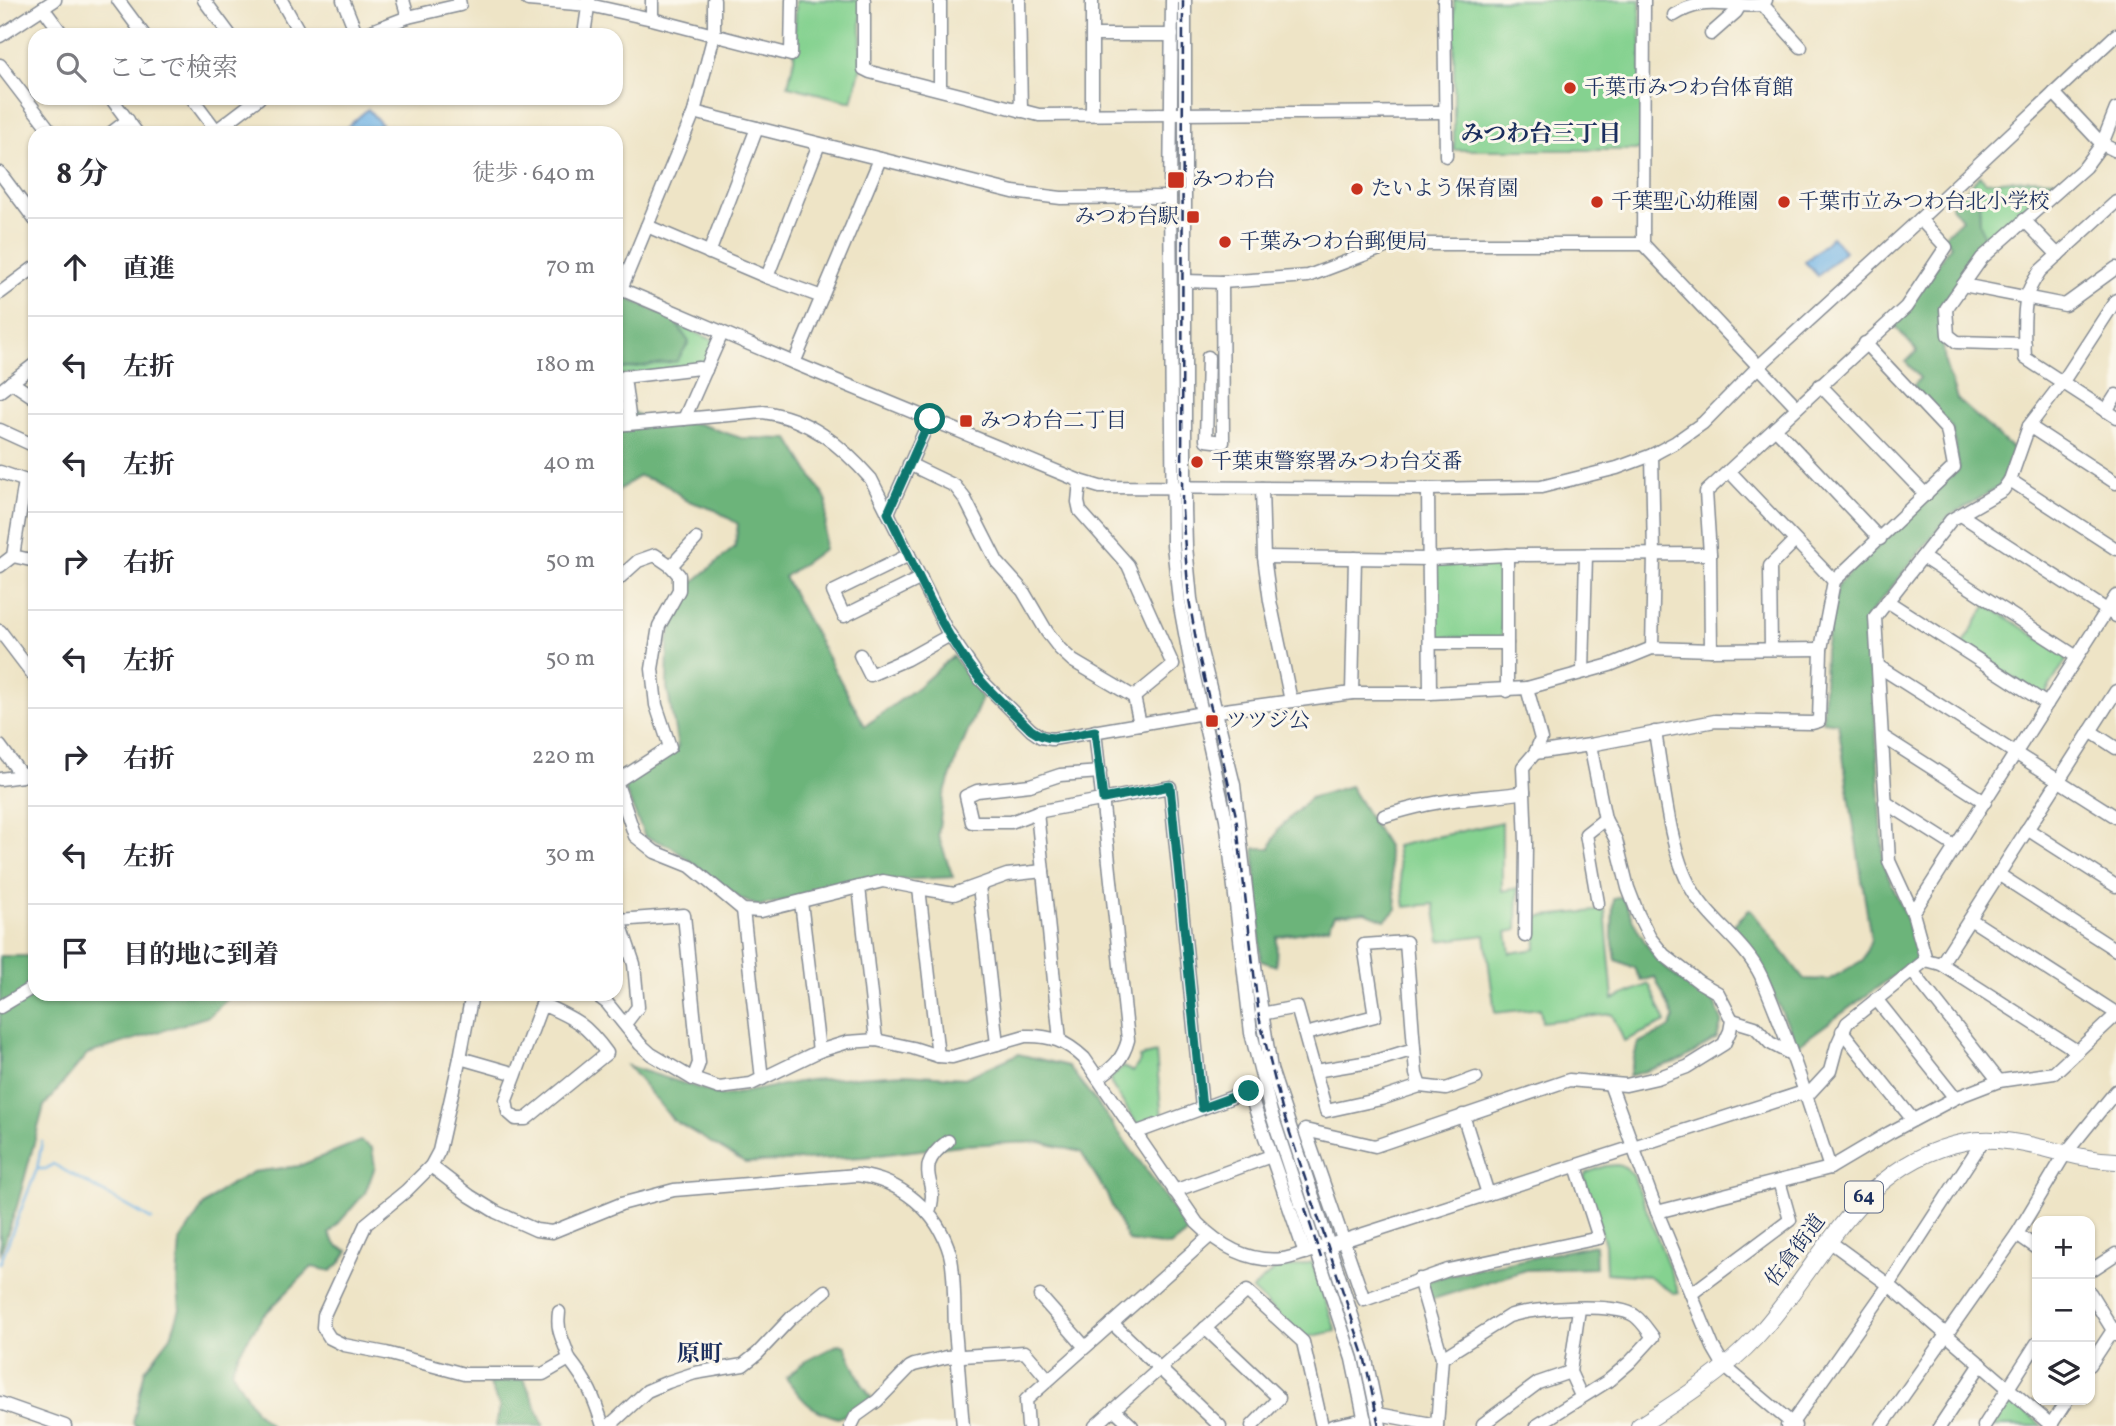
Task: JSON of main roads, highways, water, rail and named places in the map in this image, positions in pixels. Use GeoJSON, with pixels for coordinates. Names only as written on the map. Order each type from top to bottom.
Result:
{"type":"FeatureCollection","features":[{"type":"Feature","properties":{"kind":"main road","name":"佐倉街道"},"geometry":{"type":"LineString","coordinates":[[1639,1426],[1724,1366],[1756,1337],[1864,1197],[1886,1177],[1915,1160],[1944,1148],[1984,1139],[2014,1142],[2095,1161],[2116,1161]]}},
{"type":"Feature","properties":{"kind":"water"},"geometry":{"type":"Polygon","coordinates":[[[368,109],[381,124],[379,126],[348,126],[368,109]]]}},
{"type":"Feature","properties":{"kind":"water"},"geometry":{"type":"Polygon","coordinates":[[[1832,237],[1845,251],[1818,276],[1805,262],[1832,237]]]}},
{"type":"Feature","properties":{"kind":"waterway"},"geometry":{"type":"LineString","coordinates":[[0,1263],[37,1169],[42,1142]]}},
{"type":"Feature","properties":{"kind":"waterway"},"geometry":{"type":"LineString","coordinates":[[37,1169],[46,1169],[53,1164],[152,1220]]}},
{"type":"Feature","properties":{"kind":"railway"},"geometry":{"type":"LineString","coordinates":[[1183,0],[1182,510],[1189,599],[1198,652],[1236,816],[1259,1017],[1282,1109],[1364,1355],[1379,1426]]}},
{"type":"Feature","properties":{"kind":"railway"},"geometry":{"type":"LineString","coordinates":[[1305,1208],[1321,1258]]}},
{"type":"Feature","properties":{"kind":"place","name":"千葉市みつわ台体育館"},"geometry":{"type":"Point","coordinates":[1570,88]}},
{"type":"Feature","properties":{"kind":"place","name":"みつわ台"},"geometry":{"type":"Point","coordinates":[1176,180]}},
{"type":"Feature","properties":{"kind":"place","name":"たいよう保育園"},"geometry":{"type":"Point","coordinates":[1357,189]}},
{"type":"Feature","properties":{"kind":"place","name":"千葉聖心幼稚園"},"geometry":{"type":"Point","coordinates":[1597,202]}},
{"type":"Feature","properties":{"kind":"place","name":"千葉市立みつわ台北小学校"},"geometry":{"type":"Point","coordinates":[1784,202]}},
{"type":"Feature","properties":{"kind":"place","name":"みつわ台駅"},"geometry":{"type":"Point","coordinates":[1193,217]}},
{"type":"Feature","properties":{"kind":"place","name":"千葉みつわ台郵便局"},"geometry":{"type":"Point","coordinates":[1225,242]}},
{"type":"Feature","properties":{"kind":"place","name":"みつわ台二丁目"},"geometry":{"type":"Point","coordinates":[966,421]}},
{"type":"Feature","properties":{"kind":"place","name":"千葉東警察署みつわ台交番"},"geometry":{"type":"Point","coordinates":[1197,462]}},
{"type":"Feature","properties":{"kind":"place","name":"ツツジ公"},"geometry":{"type":"Point","coordinates":[1212,721]}},
{"type":"Feature","properties":{"kind":"district","name":"みつわ台三丁目"},"geometry":{"type":"Point","coordinates":[1541,135]}},
{"type":"Feature","properties":{"kind":"district","name":"原町"},"geometry":{"type":"Point","coordinates":[700,1355]}}]}
